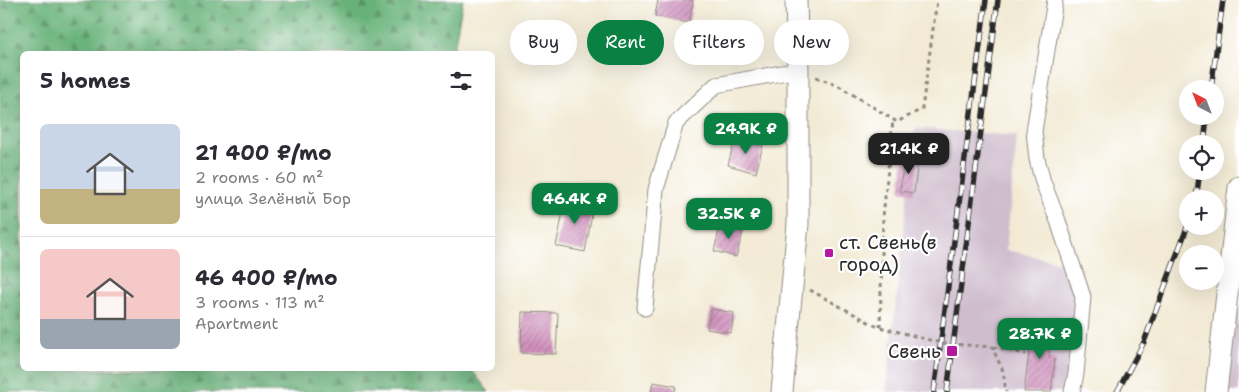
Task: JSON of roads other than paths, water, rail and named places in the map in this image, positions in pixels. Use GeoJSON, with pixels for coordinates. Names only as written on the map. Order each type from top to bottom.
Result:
{"type":"FeatureCollection","features":[{"type":"Feature","properties":{"kind":"main road"},"geometry":{"type":"LineString","coordinates":[[782,392],[798,224],[796,0]]}},
{"type":"Feature","properties":{"kind":"main road"},"geometry":{"type":"LineString","coordinates":[[1216,392],[1239,187]]}},
{"type":"Feature","properties":{"kind":"street"},"geometry":{"type":"LineString","coordinates":[[1055,0],[1034,131],[1037,159],[1043,182],[1083,297],[1076,374],[1072,392]]}},
{"type":"Feature","properties":{"kind":"street"},"geometry":{"type":"LineString","coordinates":[[644,308],[656,189],[676,123],[716,85],[798,70]]}},
{"type":"Feature","properties":{"kind":"railway"},"geometry":{"type":"LineString","coordinates":[[934,392],[986,0]]}},
{"type":"Feature","properties":{"kind":"railway"},"geometry":{"type":"LineString","coordinates":[[947,392],[998,0]]}},
{"type":"Feature","properties":{"kind":"railway"},"geometry":{"type":"LineString","coordinates":[[1212,80],[1223,0]]}},
{"type":"Feature","properties":{"kind":"railway"},"geometry":{"type":"LineString","coordinates":[[1205,135],[1206,125]]}},
{"type":"Feature","properties":{"kind":"railway"},"geometry":{"type":"LineString","coordinates":[[1197,190],[1199,180]]}},
{"type":"Feature","properties":{"kind":"railway"},"geometry":{"type":"LineString","coordinates":[[1117,392],[1144,342],[1184,235]]}},
{"type":"Feature","properties":{"kind":"place","name":"ст. Свень(в город)"},"geometry":{"type":"Point","coordinates":[829,253]}},
{"type":"Feature","properties":{"kind":"place","name":"Свень"},"geometry":{"type":"Point","coordinates":[952,351]}}]}
